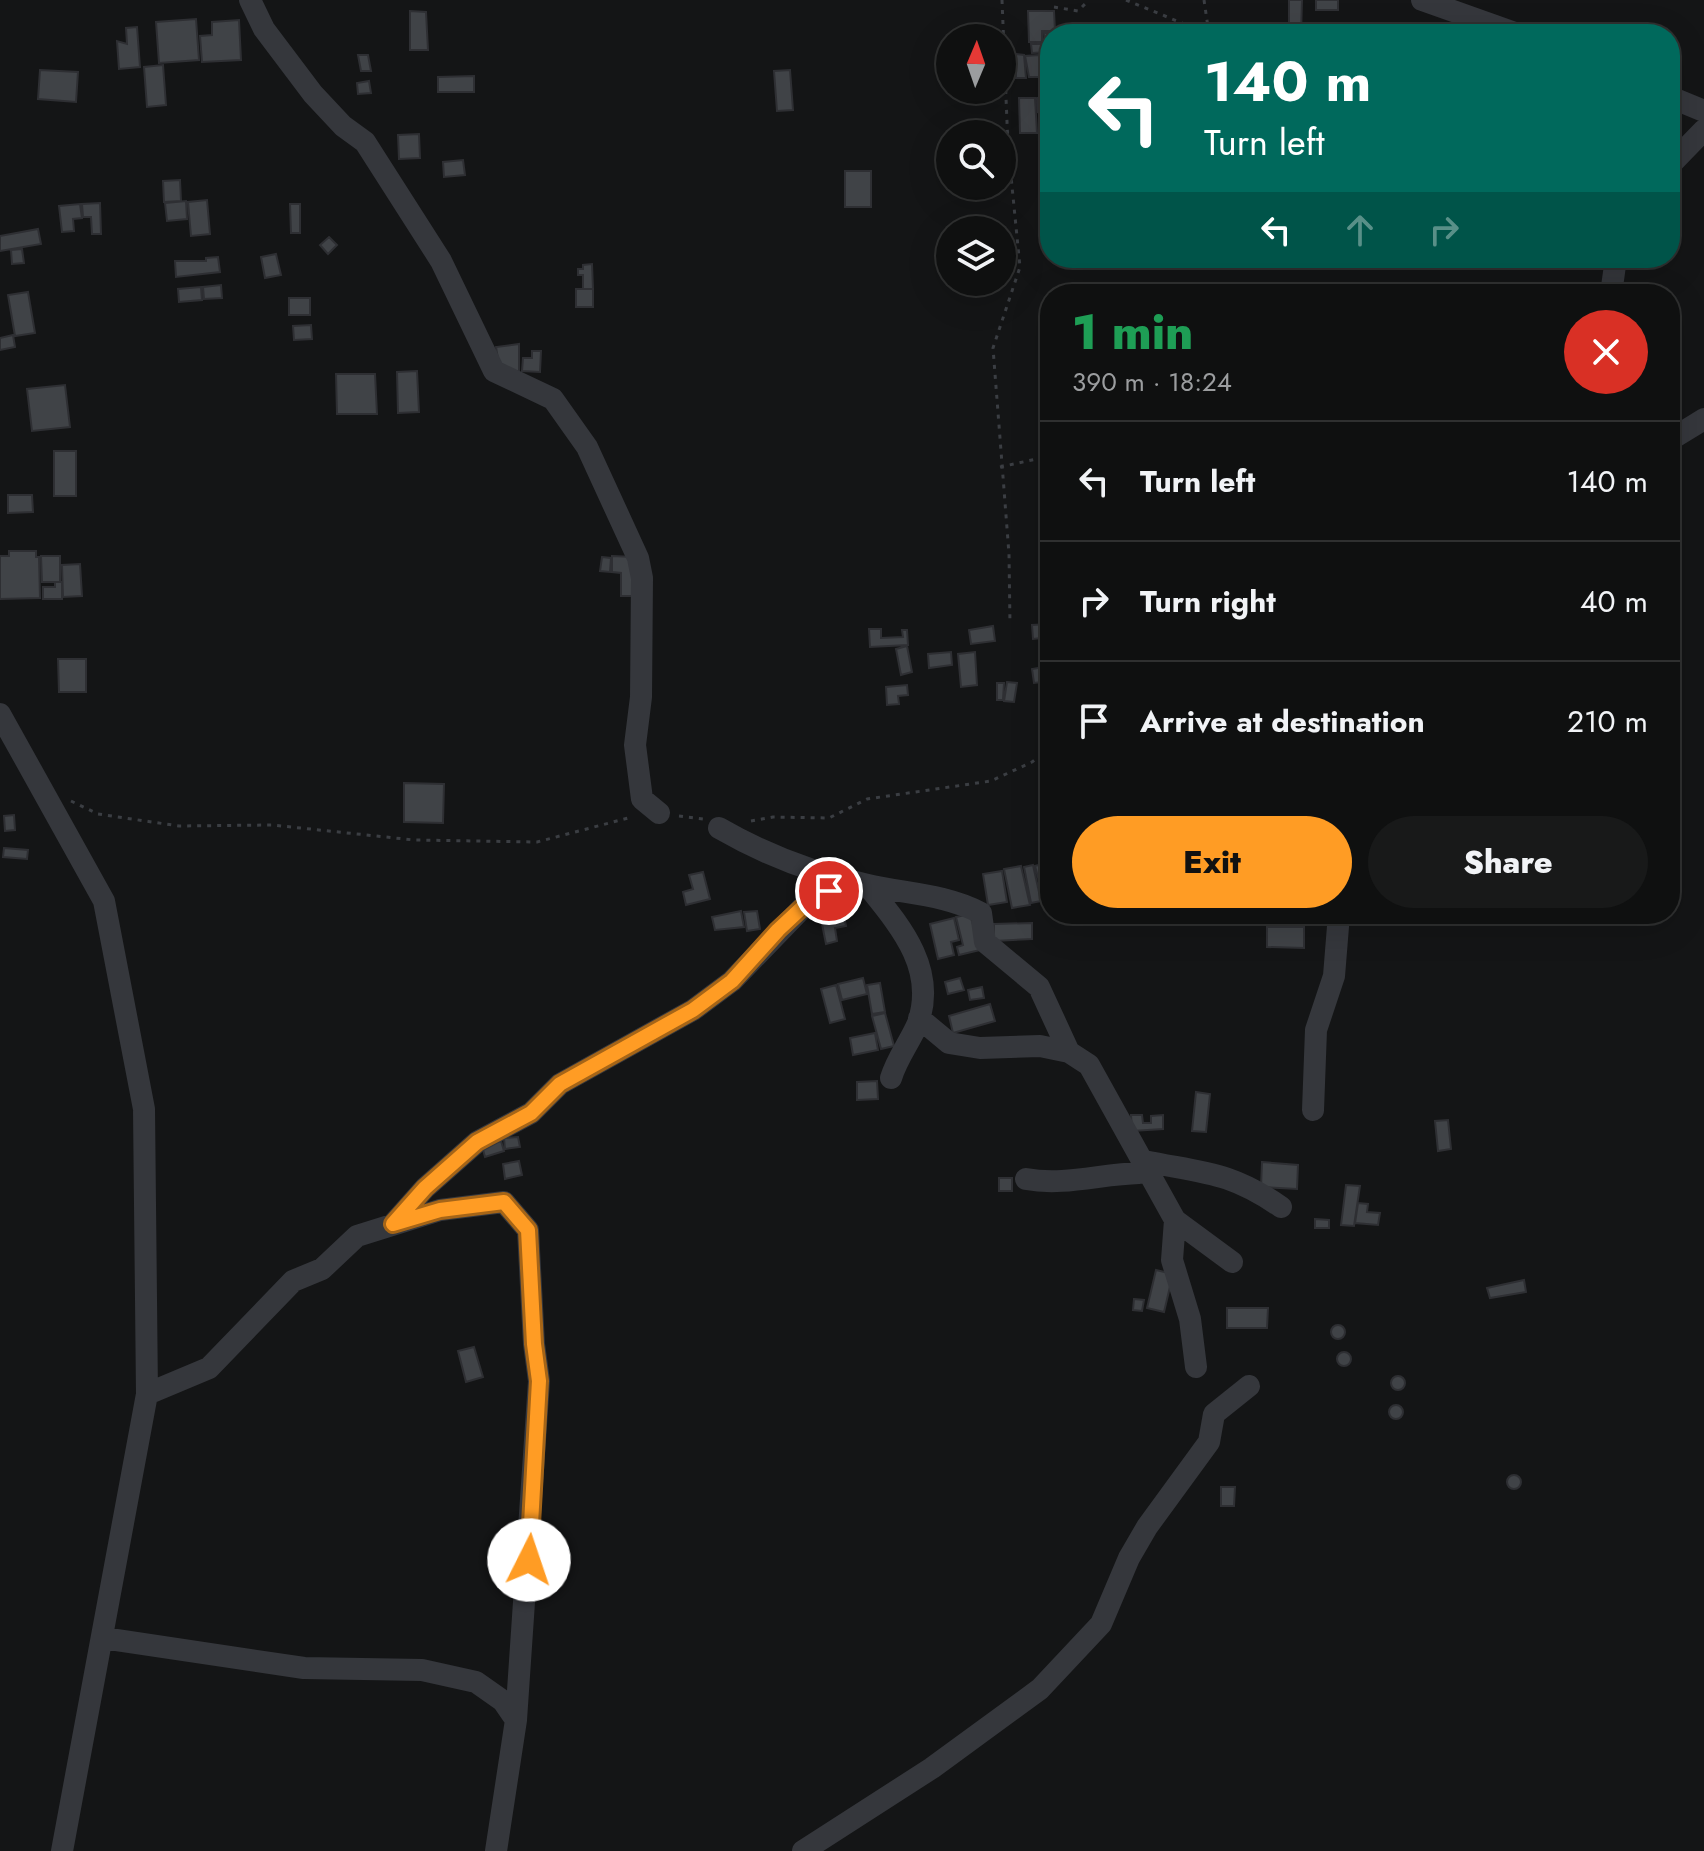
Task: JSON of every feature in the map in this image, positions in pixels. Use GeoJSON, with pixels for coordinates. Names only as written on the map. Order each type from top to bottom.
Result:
{"type":"FeatureCollection","features":[{"type":"Feature","properties":{"kind":"street"},"geometry":{"type":"LineString","coordinates":[[250,0],[264,29],[313,94],[343,126],[365,142],[441,261],[494,371],[553,399],[587,447],[638,558],[642,578],[641,697],[635,745],[642,799],[659,813]]}},
{"type":"Feature","properties":{"kind":"street"},"geometry":{"type":"LineString","coordinates":[[1422,0],[1490,24]]}},
{"type":"Feature","properties":{"kind":"street"},"geometry":{"type":"LineString","coordinates":[[1680,101],[1704,111]]}},
{"type":"Feature","properties":{"kind":"street"},"geometry":{"type":"LineString","coordinates":[[1680,155],[1704,130]]}},
{"type":"Feature","properties":{"kind":"street"},"geometry":{"type":"LineString","coordinates":[[1680,434],[1704,419]]}},
{"type":"Feature","properties":{"kind":"street"},"geometry":{"type":"LineString","coordinates":[[0,714],[104,901],[144,1109],[147,1394],[62,1851]]}},
{"type":"Feature","properties":{"kind":"street"},"geometry":{"type":"LineString","coordinates":[[719,828],[759,851],[859,882],[929,894],[981,913],[985,942],[1039,987],[1069,1052]]}},
{"type":"Feature","properties":{"kind":"street"},"geometry":{"type":"LineString","coordinates":[[859,882],[916,951],[924,980],[919,1018],[896,1060],[891,1078]]}},
{"type":"Feature","properties":{"kind":"street"},"geometry":{"type":"LineString","coordinates":[[393,1224],[425,1188],[477,1142],[531,1113],[560,1084],[693,1010],[732,981],[808,902],[859,882]]}},
{"type":"Feature","properties":{"kind":"street"},"geometry":{"type":"LineString","coordinates":[[1313,1110],[1316,1030],[1334,976],[1338,924]]}},
{"type":"Feature","properties":{"kind":"street"},"geometry":{"type":"LineString","coordinates":[[919,1018],[949,1043],[980,1048],[1040,1046],[1069,1052],[1089,1065],[1175,1220],[1232,1262]]}},
{"type":"Feature","properties":{"kind":"street"},"geometry":{"type":"LineString","coordinates":[[1026,1179],[1066,1182],[1100,1174],[1139,1173],[1144,1161]]}},
{"type":"Feature","properties":{"kind":"street"},"geometry":{"type":"LineString","coordinates":[[1144,1161],[1220,1174],[1252,1187],[1281,1207]]}},
{"type":"Feature","properties":{"kind":"street"},"geometry":{"type":"LineString","coordinates":[[147,1394],[209,1368],[293,1281],[322,1269],[357,1236],[440,1210],[504,1202],[528,1230],[539,1408],[516,1720],[496,1851]]}},
{"type":"Feature","properties":{"kind":"street"},"geometry":{"type":"LineString","coordinates":[[1175,1220],[1172,1260],[1190,1319],[1196,1367]]}},
{"type":"Feature","properties":{"kind":"street"},"geometry":{"type":"LineString","coordinates":[[803,1851],[932,1768],[1040,1689],[1101,1624],[1135,1547],[1209,1442],[1214,1414],[1249,1386]]}},
{"type":"Feature","properties":{"kind":"street"},"geometry":{"type":"LineString","coordinates":[[103,1638],[304,1668],[422,1670],[476,1682],[503,1701],[516,1720]]}},
{"type":"Feature","properties":{"kind":"path"},"geometry":{"type":"LineString","coordinates":[[1002,0],[1008,146],[1020,267],[993,348],[1009,554],[1010,624]]}},
{"type":"Feature","properties":{"kind":"path"},"geometry":{"type":"LineString","coordinates":[[1054,7],[1078,11],[1089,0]]}},
{"type":"Feature","properties":{"kind":"path"},"geometry":{"type":"LineString","coordinates":[[1126,0],[1184,24]]}},
{"type":"Feature","properties":{"kind":"path"},"geometry":{"type":"LineString","coordinates":[[1204,0],[1208,24]]}},
{"type":"Feature","properties":{"kind":"path"},"geometry":{"type":"LineString","coordinates":[[1000,467],[1040,458]]}},
{"type":"Feature","properties":{"kind":"path"},"geometry":{"type":"LineString","coordinates":[[39,785],[98,814],[179,826],[272,825],[414,840],[537,842],[610,821],[659,813],[710,820],[719,828],[773,817],[829,818],[867,799],[991,781],[1040,756]]}},
{"type":"Feature","properties":{"kind":"building"},"geometry":{"type":"Polygon","coordinates":[[[1289,0],[1302,0],[1301,24],[1289,24],[1289,0]]]}},
{"type":"Feature","properties":{"kind":"building"},"geometry":{"type":"Polygon","coordinates":[[[1316,0],[1338,0],[1338,10],[1316,10],[1316,0]]]}},
{"type":"Feature","properties":{"kind":"building"},"geometry":{"type":"Polygon","coordinates":[[[410,11],[426,12],[428,50],[410,50],[410,11]]]}},
{"type":"Feature","properties":{"kind":"building"},"geometry":{"type":"Polygon","coordinates":[[[1028,11],[1054,11],[1055,24],[1040,24],[1040,42],[1029,42],[1028,11]]]}},
{"type":"Feature","properties":{"kind":"building"},"geometry":{"type":"Polygon","coordinates":[[[196,19],[199,60],[159,63],[156,22],[196,19]]]}},
{"type":"Feature","properties":{"kind":"building"},"geometry":{"type":"Polygon","coordinates":[[[239,20],[241,60],[202,62],[200,36],[212,35],[212,22],[239,20]]]}},
{"type":"Feature","properties":{"kind":"building"},"geometry":{"type":"Polygon","coordinates":[[[137,27],[140,67],[119,69],[117,41],[127,44],[126,28],[137,27]]]}},
{"type":"Feature","properties":{"kind":"building"},"geometry":{"type":"Polygon","coordinates":[[[1031,44],[1040,44],[1040,53],[1032,53],[1031,44]]]}},
{"type":"Feature","properties":{"kind":"building"},"geometry":{"type":"Polygon","coordinates":[[[1016,54],[1024,55],[1026,78],[1016,78],[1016,54]]]}},
{"type":"Feature","properties":{"kind":"building"},"geometry":{"type":"Polygon","coordinates":[[[358,55],[368,55],[371,71],[361,71],[358,55]]]}},
{"type":"Feature","properties":{"kind":"building"},"geometry":{"type":"Polygon","coordinates":[[[1039,55],[1040,77],[1029,77],[1025,56],[1039,55]]]}},
{"type":"Feature","properties":{"kind":"building"},"geometry":{"type":"Polygon","coordinates":[[[163,65],[166,105],[147,107],[144,67],[163,65]]]}},
{"type":"Feature","properties":{"kind":"building"},"geometry":{"type":"Polygon","coordinates":[[[40,70],[78,72],[76,102],[38,99],[40,70]]]}},
{"type":"Feature","properties":{"kind":"building"},"geometry":{"type":"Polygon","coordinates":[[[790,70],[793,110],[777,111],[774,71],[790,70]]]}},
{"type":"Feature","properties":{"kind":"building"},"geometry":{"type":"Polygon","coordinates":[[[474,76],[474,92],[438,92],[438,77],[474,76]]]}},
{"type":"Feature","properties":{"kind":"building"},"geometry":{"type":"Polygon","coordinates":[[[369,81],[371,93],[358,94],[357,83],[369,81]]]}},
{"type":"Feature","properties":{"kind":"building"},"geometry":{"type":"Polygon","coordinates":[[[1019,98],[1035,98],[1037,133],[1020,133],[1019,98]]]}},
{"type":"Feature","properties":{"kind":"building"},"geometry":{"type":"Polygon","coordinates":[[[419,134],[420,158],[399,159],[398,135],[419,134]]]}},
{"type":"Feature","properties":{"kind":"building"},"geometry":{"type":"Polygon","coordinates":[[[463,160],[465,175],[444,177],[443,162],[463,160]]]}},
{"type":"Feature","properties":{"kind":"building"},"geometry":{"type":"Polygon","coordinates":[[[845,171],[871,171],[871,207],[845,207],[845,171]]]}},
{"type":"Feature","properties":{"kind":"building"},"geometry":{"type":"Polygon","coordinates":[[[180,180],[181,201],[164,202],[163,181],[180,180]]]}},
{"type":"Feature","properties":{"kind":"building"},"geometry":{"type":"Polygon","coordinates":[[[207,200],[210,234],[191,236],[188,202],[207,200]]]}},
{"type":"Feature","properties":{"kind":"building"},"geometry":{"type":"Polygon","coordinates":[[[186,201],[187,219],[167,221],[165,203],[186,201]]]}},
{"type":"Feature","properties":{"kind":"building"},"geometry":{"type":"Polygon","coordinates":[[[100,203],[101,234],[92,234],[91,217],[83,217],[82,204],[100,203]]]}},
{"type":"Feature","properties":{"kind":"building"},"geometry":{"type":"Polygon","coordinates":[[[80,204],[82,218],[73,219],[74,231],[62,232],[59,206],[80,204]]]}},
{"type":"Feature","properties":{"kind":"building"},"geometry":{"type":"Polygon","coordinates":[[[290,204],[300,204],[300,233],[291,233],[290,204]]]}},
{"type":"Feature","properties":{"kind":"building"},"geometry":{"type":"Polygon","coordinates":[[[38,229],[41,244],[0,251],[0,236],[38,229]]]}},
{"type":"Feature","properties":{"kind":"building"},"geometry":{"type":"Polygon","coordinates":[[[329,237],[337,245],[328,254],[320,245],[329,237]]]}},
{"type":"Feature","properties":{"kind":"building"},"geometry":{"type":"Polygon","coordinates":[[[22,249],[24,263],[12,264],[11,250],[22,249]]]}},
{"type":"Feature","properties":{"kind":"building"},"geometry":{"type":"Polygon","coordinates":[[[276,254],[281,275],[265,278],[261,257],[276,254]]]}},
{"type":"Feature","properties":{"kind":"building"},"geometry":{"type":"Polygon","coordinates":[[[218,257],[220,272],[176,277],[175,261],[206,261],[206,258],[218,257]]]}},
{"type":"Feature","properties":{"kind":"building"},"geometry":{"type":"Polygon","coordinates":[[[592,264],[593,289],[583,289],[583,275],[578,275],[578,269],[592,264]]]}},
{"type":"Feature","properties":{"kind":"building"},"geometry":{"type":"Polygon","coordinates":[[[221,285],[222,298],[204,299],[203,287],[221,285]]]}},
{"type":"Feature","properties":{"kind":"building"},"geometry":{"type":"Polygon","coordinates":[[[201,287],[202,300],[179,302],[178,289],[201,287]]]}},
{"type":"Feature","properties":{"kind":"building"},"geometry":{"type":"Polygon","coordinates":[[[576,289],[593,289],[593,307],[576,307],[576,289]]]}},
{"type":"Feature","properties":{"kind":"building"},"geometry":{"type":"Polygon","coordinates":[[[28,292],[35,333],[15,336],[8,295],[28,292]]]}},
{"type":"Feature","properties":{"kind":"building"},"geometry":{"type":"Polygon","coordinates":[[[289,298],[310,298],[310,315],[289,315],[289,298]]]}},
{"type":"Feature","properties":{"kind":"building"},"geometry":{"type":"Polygon","coordinates":[[[311,325],[312,339],[294,340],[293,326],[311,325]]]}},
{"type":"Feature","properties":{"kind":"building"},"geometry":{"type":"Polygon","coordinates":[[[13,335],[15,347],[0,350],[0,338],[13,335]]]}},
{"type":"Feature","properties":{"kind":"building"},"geometry":{"type":"Polygon","coordinates":[[[519,344],[519,371],[500,371],[496,347],[519,344]]]}},
{"type":"Feature","properties":{"kind":"building"},"geometry":{"type":"Polygon","coordinates":[[[532,351],[541,351],[540,372],[522,371],[523,358],[532,358],[532,351]]]}},
{"type":"Feature","properties":{"kind":"building"},"geometry":{"type":"Polygon","coordinates":[[[417,371],[419,412],[398,413],[397,372],[417,371]]]}},
{"type":"Feature","properties":{"kind":"building"},"geometry":{"type":"Polygon","coordinates":[[[336,374],[375,374],[377,414],[337,414],[336,374]]]}},
{"type":"Feature","properties":{"kind":"building"},"geometry":{"type":"Polygon","coordinates":[[[65,385],[70,427],[32,431],[27,389],[65,385]]]}},
{"type":"Feature","properties":{"kind":"building"},"geometry":{"type":"Polygon","coordinates":[[[54,451],[76,451],[76,496],[54,496],[54,451]]]}},
{"type":"Feature","properties":{"kind":"building"},"geometry":{"type":"Polygon","coordinates":[[[8,495],[32,495],[33,512],[8,513],[8,495]]]}},
{"type":"Feature","properties":{"kind":"building"},"geometry":{"type":"Polygon","coordinates":[[[9,551],[36,551],[36,557],[39,557],[40,598],[0,599],[0,556],[9,556],[9,551]]]}},
{"type":"Feature","properties":{"kind":"building"},"geometry":{"type":"Polygon","coordinates":[[[41,556],[60,556],[60,582],[42,582],[41,556]]]}},
{"type":"Feature","properties":{"kind":"building"},"geometry":{"type":"Polygon","coordinates":[[[612,556],[634,557],[633,596],[621,596],[621,573],[612,572],[612,556]]]}},
{"type":"Feature","properties":{"kind":"building"},"geometry":{"type":"Polygon","coordinates":[[[602,557],[611,558],[610,572],[600,571],[602,557]]]}},
{"type":"Feature","properties":{"kind":"building"},"geometry":{"type":"Polygon","coordinates":[[[80,564],[82,596],[63,597],[62,565],[80,564]]]}},
{"type":"Feature","properties":{"kind":"building"},"geometry":{"type":"Polygon","coordinates":[[[55,582],[62,582],[62,599],[43,599],[43,587],[55,587],[55,582]]]}},
{"type":"Feature","properties":{"kind":"building"},"geometry":{"type":"Polygon","coordinates":[[[1032,625],[1040,625],[1040,638],[1033,639],[1032,625]]]}},
{"type":"Feature","properties":{"kind":"building"},"geometry":{"type":"Polygon","coordinates":[[[993,626],[995,641],[971,644],[969,630],[993,626]]]}},
{"type":"Feature","properties":{"kind":"building"},"geometry":{"type":"Polygon","coordinates":[[[869,629],[881,629],[881,638],[903,637],[902,630],[907,630],[908,645],[870,647],[869,629]]]}},
{"type":"Feature","properties":{"kind":"building"},"geometry":{"type":"Polygon","coordinates":[[[907,646],[912,672],[901,675],[896,649],[907,646]]]}},
{"type":"Feature","properties":{"kind":"building"},"geometry":{"type":"Polygon","coordinates":[[[951,652],[952,665],[929,668],[928,654],[951,652]]]}},
{"type":"Feature","properties":{"kind":"building"},"geometry":{"type":"Polygon","coordinates":[[[975,652],[977,685],[961,687],[958,654],[975,652]]]}},
{"type":"Feature","properties":{"kind":"building"},"geometry":{"type":"Polygon","coordinates":[[[58,659],[86,659],[86,692],[59,692],[58,659]]]}},
{"type":"Feature","properties":{"kind":"building"},"geometry":{"type":"Polygon","coordinates":[[[1040,668],[1040,682],[1034,683],[1032,669],[1040,668]]]}},
{"type":"Feature","properties":{"kind":"building"},"geometry":{"type":"Polygon","coordinates":[[[1007,682],[1017,683],[1014,702],[1004,701],[1007,682]]]}},
{"type":"Feature","properties":{"kind":"building"},"geometry":{"type":"Polygon","coordinates":[[[997,683],[1004,683],[1003,700],[997,700],[997,683]]]}},
{"type":"Feature","properties":{"kind":"building"},"geometry":{"type":"Polygon","coordinates":[[[907,685],[908,695],[898,696],[899,704],[887,705],[886,687],[907,685]]]}},
{"type":"Feature","properties":{"kind":"building"},"geometry":{"type":"Polygon","coordinates":[[[404,783],[444,784],[443,823],[404,822],[404,783]]]}},
{"type":"Feature","properties":{"kind":"building"},"geometry":{"type":"Polygon","coordinates":[[[14,815],[15,830],[5,831],[4,816],[14,815]]]}},
{"type":"Feature","properties":{"kind":"building"},"geometry":{"type":"Polygon","coordinates":[[[4,848],[28,850],[27,859],[3,857],[4,848]]]}},
{"type":"Feature","properties":{"kind":"building"},"geometry":{"type":"Polygon","coordinates":[[[1033,865],[1040,901],[1031,903],[1024,867],[1033,865]]]}},
{"type":"Feature","properties":{"kind":"building"},"geometry":{"type":"Polygon","coordinates":[[[1040,865],[1039,881],[1035,866],[1040,865]]]}},
{"type":"Feature","properties":{"kind":"building"},"geometry":{"type":"Polygon","coordinates":[[[1021,866],[1030,905],[1012,908],[1004,869],[1021,866]]]}},
{"type":"Feature","properties":{"kind":"building"},"geometry":{"type":"Polygon","coordinates":[[[1002,871],[1007,902],[988,905],[983,874],[1002,871]]]}},
{"type":"Feature","properties":{"kind":"building"},"geometry":{"type":"Polygon","coordinates":[[[703,872],[710,899],[686,905],[683,892],[693,889],[689,875],[703,872]]]}},
{"type":"Feature","properties":{"kind":"building"},"geometry":{"type":"Polygon","coordinates":[[[842,905],[846,926],[835,928],[837,941],[826,944],[819,909],[842,905]]]}},
{"type":"Feature","properties":{"kind":"building"},"geometry":{"type":"Polygon","coordinates":[[[741,911],[744,927],[715,930],[712,917],[741,911]]]}},
{"type":"Feature","properties":{"kind":"building"},"geometry":{"type":"Polygon","coordinates":[[[757,911],[760,929],[747,931],[744,912],[757,911]]]}},
{"type":"Feature","properties":{"kind":"building"},"geometry":{"type":"Polygon","coordinates":[[[970,914],[980,950],[959,955],[957,947],[963,945],[956,917],[970,914]]]}},
{"type":"Feature","properties":{"kind":"building"},"geometry":{"type":"Polygon","coordinates":[[[954,918],[959,940],[951,942],[954,955],[938,959],[930,924],[954,918]]]}},
{"type":"Feature","properties":{"kind":"building"},"geometry":{"type":"Polygon","coordinates":[[[1032,923],[1032,939],[994,941],[994,924],[1032,923]]]}},
{"type":"Feature","properties":{"kind":"building"},"geometry":{"type":"Polygon","coordinates":[[[1267,927],[1304,927],[1304,948],[1267,947],[1267,927]]]}},
{"type":"Feature","properties":{"kind":"building"},"geometry":{"type":"Polygon","coordinates":[[[863,978],[867,994],[842,1000],[838,984],[863,978]]]}},
{"type":"Feature","properties":{"kind":"building"},"geometry":{"type":"Polygon","coordinates":[[[960,978],[964,990],[948,994],[945,982],[960,978]]]}},
{"type":"Feature","properties":{"kind":"building"},"geometry":{"type":"Polygon","coordinates":[[[880,983],[885,1012],[872,1014],[867,985],[880,983]]]}},
{"type":"Feature","properties":{"kind":"building"},"geometry":{"type":"Polygon","coordinates":[[[836,985],[845,1019],[830,1023],[821,989],[836,985]]]}},
{"type":"Feature","properties":{"kind":"building"},"geometry":{"type":"Polygon","coordinates":[[[982,987],[984,998],[970,1000],[968,990],[982,987]]]}},
{"type":"Feature","properties":{"kind":"building"},"geometry":{"type":"Polygon","coordinates":[[[990,1004],[995,1021],[953,1033],[949,1016],[990,1004]]]}},
{"type":"Feature","properties":{"kind":"building"},"geometry":{"type":"Polygon","coordinates":[[[885,1013],[894,1046],[881,1049],[872,1016],[885,1013]]]}},
{"type":"Feature","properties":{"kind":"building"},"geometry":{"type":"Polygon","coordinates":[[[875,1033],[878,1050],[853,1055],[850,1038],[875,1033]]]}},
{"type":"Feature","properties":{"kind":"building"},"geometry":{"type":"Polygon","coordinates":[[[877,1081],[878,1099],[857,1100],[857,1082],[877,1081]]]}},
{"type":"Feature","properties":{"kind":"building"},"geometry":{"type":"Polygon","coordinates":[[[1196,1092],[1210,1094],[1206,1132],[1192,1131],[1196,1092]]]}},
{"type":"Feature","properties":{"kind":"building"},"geometry":{"type":"Polygon","coordinates":[[[1131,1115],[1142,1115],[1143,1123],[1151,1123],[1151,1116],[1163,1115],[1163,1129],[1132,1131],[1131,1115]]]}},
{"type":"Feature","properties":{"kind":"building"},"geometry":{"type":"Polygon","coordinates":[[[1448,1120],[1451,1149],[1438,1151],[1435,1121],[1448,1120]]]}},
{"type":"Feature","properties":{"kind":"building"},"geometry":{"type":"Polygon","coordinates":[[[518,1137],[520,1147],[505,1149],[504,1138],[518,1137]]]}},
{"type":"Feature","properties":{"kind":"building"},"geometry":{"type":"Polygon","coordinates":[[[501,1141],[504,1151],[485,1157],[482,1146],[501,1141]]]}},
{"type":"Feature","properties":{"kind":"building"},"geometry":{"type":"Polygon","coordinates":[[[519,1161],[522,1175],[505,1179],[503,1164],[519,1161]]]}},
{"type":"Feature","properties":{"kind":"building"},"geometry":{"type":"Polygon","coordinates":[[[1262,1162],[1298,1165],[1297,1189],[1261,1187],[1262,1162]]]}},
{"type":"Feature","properties":{"kind":"building"},"geometry":{"type":"Polygon","coordinates":[[[999,1178],[1012,1178],[1012,1191],[999,1191],[999,1178]]]}},
{"type":"Feature","properties":{"kind":"building"},"geometry":{"type":"Polygon","coordinates":[[[1346,1185],[1360,1186],[1354,1226],[1341,1225],[1346,1185]]]}},
{"type":"Feature","properties":{"kind":"building"},"geometry":{"type":"Polygon","coordinates":[[[1358,1203],[1368,1204],[1367,1212],[1380,1213],[1378,1225],[1355,1223],[1358,1203]]]}},
{"type":"Feature","properties":{"kind":"building"},"geometry":{"type":"Polygon","coordinates":[[[1315,1219],[1329,1220],[1329,1228],[1315,1228],[1315,1219]]]}},
{"type":"Feature","properties":{"kind":"building"},"geometry":{"type":"Polygon","coordinates":[[[1156,1270],[1173,1274],[1164,1312],[1147,1308],[1156,1270]]]}},
{"type":"Feature","properties":{"kind":"building"},"geometry":{"type":"Polygon","coordinates":[[[1524,1280],[1526,1292],[1490,1298],[1487,1288],[1524,1280]]]}},
{"type":"Feature","properties":{"kind":"building"},"geometry":{"type":"Polygon","coordinates":[[[1134,1299],[1144,1300],[1142,1311],[1133,1310],[1134,1299]]]}},
{"type":"Feature","properties":{"kind":"building"},"geometry":{"type":"Polygon","coordinates":[[[1227,1308],[1268,1308],[1267,1328],[1227,1328],[1227,1308]]]}},
{"type":"Feature","properties":{"kind":"building"},"geometry":{"type":"Polygon","coordinates":[[[1338,1325],[1345,1332],[1338,1339],[1331,1332],[1338,1325]]]}},
{"type":"Feature","properties":{"kind":"building"},"geometry":{"type":"Polygon","coordinates":[[[474,1347],[483,1377],[466,1382],[458,1351],[474,1347]]]}},
{"type":"Feature","properties":{"kind":"building"},"geometry":{"type":"Polygon","coordinates":[[[1344,1352],[1351,1359],[1344,1366],[1337,1359],[1344,1352]]]}},
{"type":"Feature","properties":{"kind":"building"},"geometry":{"type":"Polygon","coordinates":[[[1398,1376],[1405,1383],[1398,1390],[1391,1383],[1398,1376]]]}},
{"type":"Feature","properties":{"kind":"building"},"geometry":{"type":"Polygon","coordinates":[[[1396,1405],[1403,1412],[1396,1419],[1389,1412],[1396,1405]]]}},
{"type":"Feature","properties":{"kind":"building"},"geometry":{"type":"Polygon","coordinates":[[[1514,1475],[1521,1482],[1514,1489],[1507,1482],[1514,1475]]]}},
{"type":"Feature","properties":{"kind":"building"},"geometry":{"type":"Polygon","coordinates":[[[1221,1487],[1235,1487],[1234,1506],[1221,1506],[1221,1487]]]}},
{"type":"Feature","properties":{"kind":"route"},"geometry":{"type":"LineString","coordinates":[[529,1560],[539,1381],[528,1230],[504,1202],[440,1210],[393,1224],[425,1188],[477,1142],[509,1128],[531,1113],[560,1084],[693,1010],[732,981],[808,902],[829,891]]}}]}
